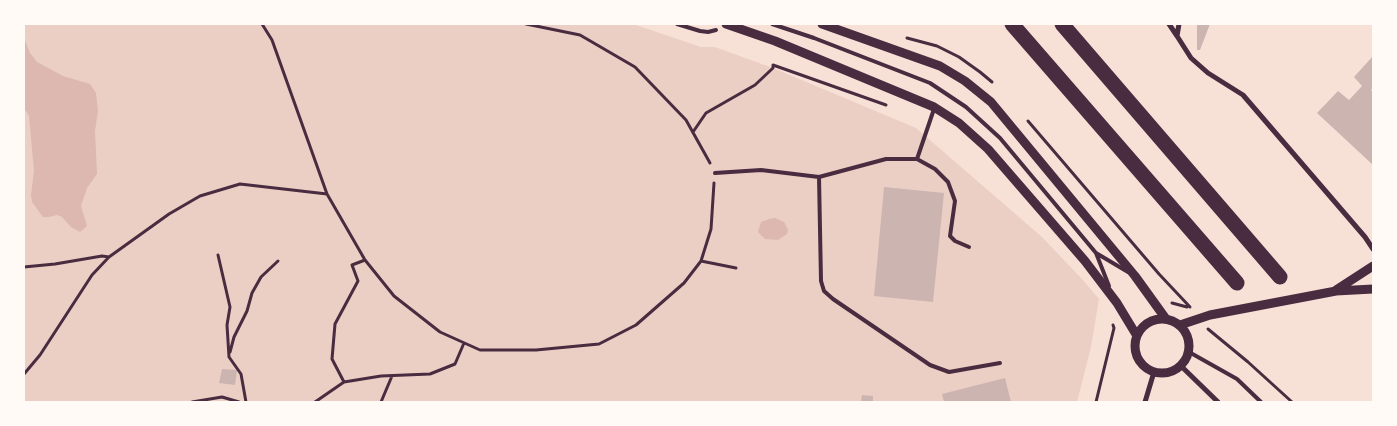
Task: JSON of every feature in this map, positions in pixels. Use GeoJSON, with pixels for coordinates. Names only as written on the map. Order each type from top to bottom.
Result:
{"type":"FeatureCollection","features":[{"type":"Feature","properties":{"kind":"highway"},"geometry":{"type":"LineString","coordinates":[[1012,24],[1237,283]]}},
{"type":"Feature","properties":{"kind":"highway"},"geometry":{"type":"LineString","coordinates":[[1062,24],[1280,277]]}},
{"type":"Feature","properties":{"kind":"street"},"geometry":{"type":"LineString","coordinates":[[726,24],[775,41],[934,107],[959,123],[988,149],[1085,261],[1113,298],[1137,336]]}},
{"type":"Feature","properties":{"kind":"street"},"geometry":{"type":"LineString","coordinates":[[822,24],[940,66],[965,81],[991,102],[1135,276],[1166,319]]}},
{"type":"Feature","properties":{"kind":"street"},"geometry":{"type":"LineString","coordinates":[[1169,24],[1191,58],[1208,73],[1243,95],[1365,237],[1373,249]]}},
{"type":"Feature","properties":{"kind":"street"},"geometry":{"type":"LineString","coordinates":[[1177,36],[1180,24]]}},
{"type":"Feature","properties":{"kind":"street"},"geometry":{"type":"LineString","coordinates":[[1336,290],[1373,266]]}},
{"type":"Feature","properties":{"kind":"street"},"geometry":{"type":"LineString","coordinates":[[1180,325],[1210,315],[1336,290],[1373,289]]}},
{"type":"Feature","properties":{"kind":"street"},"geometry":{"type":"LineString","coordinates":[[1157,319],[1174,321],[1180,325],[1188,337],[1189,352],[1181,366],[1168,373],[1154,372],[1140,362],[1136,354],[1135,345],[1141,328],[1148,322],[1157,319]]}},
{"type":"Feature","properties":{"kind":"street"},"geometry":{"type":"LineString","coordinates":[[1181,366],[1218,402]]}},
{"type":"Feature","properties":{"kind":"street"},"geometry":{"type":"LineString","coordinates":[[1145,402],[1154,372]]}},
{"type":"Feature","properties":{"kind":"lane"},"geometry":{"type":"LineString","coordinates":[[676,24],[700,31],[716,30]]}},
{"type":"Feature","properties":{"kind":"lane"},"geometry":{"type":"LineString","coordinates":[[772,24],[814,38],[930,83],[966,107],[1000,138],[1096,253],[1113,298]]}},
{"type":"Feature","properties":{"kind":"lane"},"geometry":{"type":"LineString","coordinates":[[916,159],[934,107]]}},
{"type":"Feature","properties":{"kind":"lane"},"geometry":{"type":"LineString","coordinates":[[715,172],[760,170],[819,176],[886,159],[916,159],[936,169],[948,182],[955,202],[950,236],[954,242],[968,247]]}},
{"type":"Feature","properties":{"kind":"lane"},"geometry":{"type":"LineString","coordinates":[[819,176],[821,281],[824,291],[930,365],[949,372],[1000,363]]}},
{"type":"Feature","properties":{"kind":"lane"},"geometry":{"type":"LineString","coordinates":[[1096,253],[1135,276]]}},
{"type":"Feature","properties":{"kind":"lane"},"geometry":{"type":"LineString","coordinates":[[1189,352],[1237,379],[1261,402]]}},
{"type":"Feature","properties":{"kind":"path"},"geometry":{"type":"LineString","coordinates":[[262,24],[272,40],[327,194],[365,260],[394,296],[440,332],[480,350],[536,350],[599,344],[636,325],[684,283],[701,261],[711,229],[715,172],[686,120],[635,67],[580,35],[526,24]]}},
{"type":"Feature","properties":{"kind":"path"},"geometry":{"type":"LineString","coordinates":[[692,132],[706,113],[755,85],[773,68],[773,65],[886,105]]}},
{"type":"Feature","properties":{"kind":"path"},"geometry":{"type":"LineString","coordinates":[[24,374],[40,355],[92,275],[108,257],[169,214],[200,196],[240,184],[327,194]]}},
{"type":"Feature","properties":{"kind":"path"},"geometry":{"type":"LineString","coordinates":[[218,255],[230,307],[227,325],[229,358],[241,374],[246,402]]}},
{"type":"Feature","properties":{"kind":"path"},"geometry":{"type":"LineString","coordinates":[[24,268],[102,256],[108,257]]}},
{"type":"Feature","properties":{"kind":"path"},"geometry":{"type":"LineString","coordinates":[[344,382],[332,359],[335,324],[358,281],[352,265],[365,260]]}},
{"type":"Feature","properties":{"kind":"path"},"geometry":{"type":"LineString","coordinates":[[229,358],[234,337],[247,311],[252,293],[261,277],[278,261]]}},
{"type":"Feature","properties":{"kind":"path"},"geometry":{"type":"LineString","coordinates":[[701,261],[736,268]]}},
{"type":"Feature","properties":{"kind":"path"},"geometry":{"type":"LineString","coordinates":[[1166,296],[1172,303],[1191,307]]}},
{"type":"Feature","properties":{"kind":"path"},"geometry":{"type":"LineString","coordinates":[[1096,402],[1114,328]]}},
{"type":"Feature","properties":{"kind":"path"},"geometry":{"type":"LineString","coordinates":[[1210,332],[1248,362],[1292,402]]}},
{"type":"Feature","properties":{"kind":"path"},"geometry":{"type":"LineString","coordinates":[[315,402],[344,382],[392,376],[430,374],[455,364],[464,343]]}},
{"type":"Feature","properties":{"kind":"path"},"geometry":{"type":"LineString","coordinates":[[381,402],[392,376]]}},
{"type":"Feature","properties":{"kind":"path"},"geometry":{"type":"LineString","coordinates":[[192,402],[222,397],[239,402]]}},
{"type":"Feature","properties":{"kind":"shaded area"},"geometry":{"type":"Polygon","coordinates":[[[24,24],[633,24],[701,47],[715,47],[773,68],[916,128],[1042,237],[1099,299],[1091,347],[1077,402],[24,402],[24,24]]]}},
{"type":"Feature","properties":{"kind":"shaded area"},"geometry":{"type":"Polygon","coordinates":[[[24,38],[30,53],[37,62],[63,76],[90,84],[96,93],[98,111],[95,131],[97,174],[87,188],[81,206],[87,226],[80,232],[71,227],[62,217],[57,215],[43,217],[32,202],[34,171],[29,116],[24,108],[24,38]]]}},
{"type":"Feature","properties":{"kind":"shaded area"},"geometry":{"type":"Polygon","coordinates":[[[775,218],[784,222],[788,230],[787,234],[778,240],[765,239],[758,232],[761,222],[775,218]]]}},
{"type":"Feature","properties":{"kind":"building"},"geometry":{"type":"Polygon","coordinates":[[[1197,24],[1210,24],[1200,50],[1197,50],[1197,24]]]}},
{"type":"Feature","properties":{"kind":"building"},"geometry":{"type":"Polygon","coordinates":[[[1373,56],[1373,87],[1371,90],[1373,92],[1373,165],[1317,113],[1338,91],[1349,100],[1362,86],[1354,77],[1373,56]]]}},
{"type":"Feature","properties":{"kind":"building"},"geometry":{"type":"Polygon","coordinates":[[[884,187],[944,193],[933,302],[874,296],[884,187]]]}},
{"type":"Feature","properties":{"kind":"building"},"geometry":{"type":"Polygon","coordinates":[[[222,369],[237,370],[235,385],[219,383],[222,369]]]}},
{"type":"Feature","properties":{"kind":"building"},"geometry":{"type":"Polygon","coordinates":[[[1005,378],[1011,402],[944,402],[942,394],[1005,378]]]}},
{"type":"Feature","properties":{"kind":"building"},"geometry":{"type":"Polygon","coordinates":[[[862,395],[873,396],[873,402],[861,402],[862,395]]]}}]}
